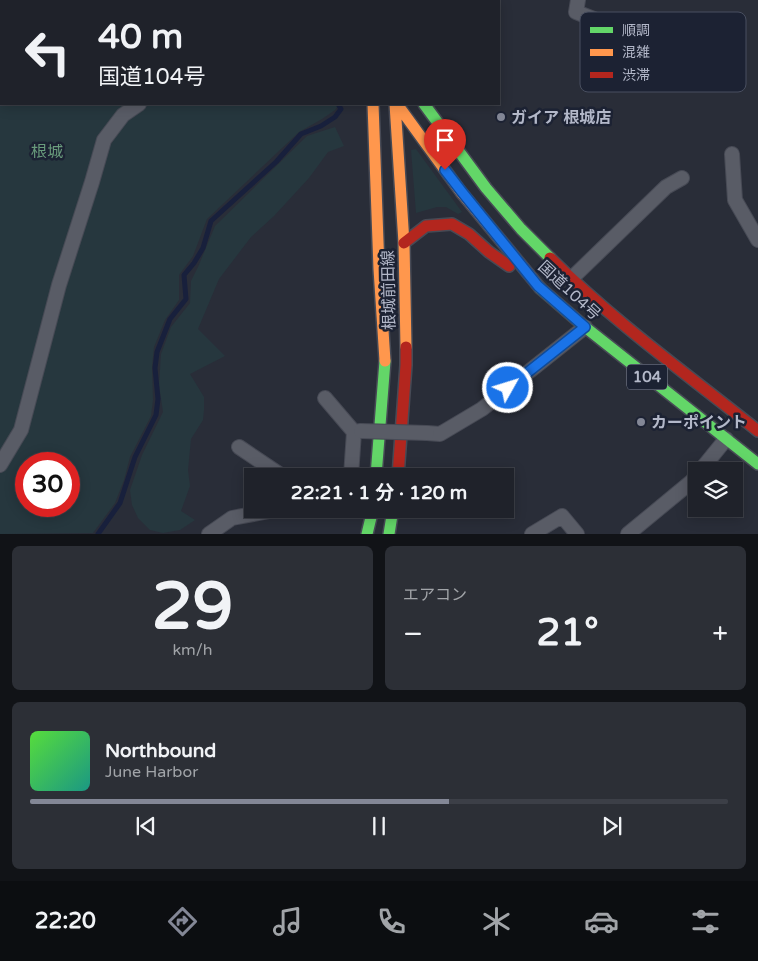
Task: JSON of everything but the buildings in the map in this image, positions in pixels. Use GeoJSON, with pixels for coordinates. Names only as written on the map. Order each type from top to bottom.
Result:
{"type":"FeatureCollection","features":[{"type":"Feature","properties":{"kind":"main road","name":"根城前田線"},"geometry":{"type":"LineString","coordinates":[[374,105],[379,269],[385,367],[377,468]]}},
{"type":"Feature","properties":{"kind":"main road","name":"根城前田線"},"geometry":{"type":"LineString","coordinates":[[396,105],[404,244],[406,366],[399,468]]}},
{"type":"Feature","properties":{"kind":"main road","name":"国道104号"},"geometry":{"type":"LineString","coordinates":[[397,105],[462,192],[538,286],[585,327],[758,464]]}},
{"type":"Feature","properties":{"kind":"main road","name":"国道104号"},"geometry":{"type":"LineString","coordinates":[[425,105],[486,188],[521,229],[571,279],[758,430]]}},
{"type":"Feature","properties":{"kind":"main road"},"geometry":{"type":"LineString","coordinates":[[404,244],[426,226],[452,224],[469,234],[489,252],[538,286]]}},
{"type":"Feature","properties":{"kind":"main road"},"geometry":{"type":"LineString","coordinates":[[367,534],[371,518]]}},
{"type":"Feature","properties":{"kind":"main road"},"geometry":{"type":"LineString","coordinates":[[389,534],[392,518]]}},
{"type":"Feature","properties":{"kind":"street"},"geometry":{"type":"LineString","coordinates":[[578,0],[576,12],[580,14]]}},
{"type":"Feature","properties":{"kind":"street"},"geometry":{"type":"LineString","coordinates":[[0,465],[21,430],[59,285],[104,140],[123,115],[138,105]]}},
{"type":"Feature","properties":{"kind":"street"},"geometry":{"type":"LineString","coordinates":[[732,154],[735,200],[758,240]]}},
{"type":"Feature","properties":{"kind":"street"},"geometry":{"type":"LineString","coordinates":[[571,279],[666,187],[682,178]]}},
{"type":"Feature","properties":{"kind":"street"},"geometry":{"type":"LineString","coordinates":[[325,398],[358,431],[440,434],[482,409],[585,327]]}},
{"type":"Feature","properties":{"kind":"street"},"geometry":{"type":"LineString","coordinates":[[352,468],[358,431]]}},
{"type":"Feature","properties":{"kind":"street"},"geometry":{"type":"LineString","coordinates":[[707,462],[726,439]]}},
{"type":"Feature","properties":{"kind":"street"},"geometry":{"type":"LineString","coordinates":[[238,447],[270,468]]}},
{"type":"Feature","properties":{"kind":"street"},"geometry":{"type":"LineString","coordinates":[[628,534],[688,484]]}},
{"type":"Feature","properties":{"kind":"street"},"geometry":{"type":"LineString","coordinates":[[210,533],[232,518],[244,516]]}},
{"type":"Feature","properties":{"kind":"street"},"geometry":{"type":"LineString","coordinates":[[532,534],[562,516],[577,534]]}},
{"type":"Feature","properties":{"kind":"green space","name":"根城"},"geometry":{"type":"Polygon","coordinates":[[[0,105],[132,105],[116,117],[17,429],[0,456],[0,105]]]}},
{"type":"Feature","properties":{"kind":"green space"},"geometry":{"type":"Polygon","coordinates":[[[148,105],[338,105],[335,110],[322,119],[299,132],[207,219],[193,256],[179,275],[179,300],[165,320],[154,347],[151,416],[130,457],[115,503],[93,533],[0,534],[0,472],[56,322],[103,159],[122,124],[148,105]]]}},
{"type":"Feature","properties":{"kind":"green space"},"geometry":{"type":"Polygon","coordinates":[[[335,127],[344,146],[328,152],[309,178],[274,216],[251,237],[219,279],[198,329],[225,356],[190,374],[204,397],[204,410],[203,420],[191,439],[188,470],[190,486],[181,511],[195,520],[180,530],[163,533],[150,530],[138,518],[132,505],[130,490],[142,455],[163,412],[159,385],[161,354],[171,327],[190,303],[191,281],[215,226],[307,136],[335,127]]]}},
{"type":"Feature","properties":{"kind":"green space"},"geometry":{"type":"Polygon","coordinates":[[[416,149],[462,212],[458,214],[446,207],[437,207],[416,213],[411,150],[416,149]]]}},
{"type":"Feature","properties":{"kind":"waterway"},"geometry":{"type":"LineString","coordinates":[[98,534],[120,503],[135,457],[156,415],[158,399],[155,368],[157,352],[170,319],[186,299],[184,275],[203,248],[211,221],[276,162],[301,134],[321,126],[335,117],[341,109],[339,105]]}},
{"type":"Feature","properties":{"kind":"traffic: fast"},"geometry":{"type":"LineString","coordinates":[[425,105],[486,188],[521,229],[550,258]]}},
{"type":"Feature","properties":{"kind":"traffic: fast"},"geometry":{"type":"LineString","coordinates":[[540,288],[585,327],[758,464]]}},
{"type":"Feature","properties":{"kind":"traffic: fast"},"geometry":{"type":"LineString","coordinates":[[377,468],[385,361]]}},
{"type":"Feature","properties":{"kind":"traffic: fast"},"geometry":{"type":"LineString","coordinates":[[367,534],[371,518]]}},
{"type":"Feature","properties":{"kind":"traffic: fast"},"geometry":{"type":"LineString","coordinates":[[389,534],[392,518]]}},
{"type":"Feature","properties":{"kind":"traffic: slow"},"geometry":{"type":"LineString","coordinates":[[373,105],[379,269],[385,361]]}},
{"type":"Feature","properties":{"kind":"traffic: slow"},"geometry":{"type":"LineString","coordinates":[[395,105],[404,243],[406,347]]}},
{"type":"Feature","properties":{"kind":"traffic: slow"},"geometry":{"type":"LineString","coordinates":[[398,105],[461,192],[540,288]]}},
{"type":"Feature","properties":{"kind":"traffic: jam"},"geometry":{"type":"LineString","coordinates":[[404,243],[426,226],[452,224],[469,234],[489,252],[509,266]]}},
{"type":"Feature","properties":{"kind":"traffic: jam"},"geometry":{"type":"LineString","coordinates":[[550,258],[574,282],[625,326],[758,431]]}},
{"type":"Feature","properties":{"kind":"traffic: jam"},"geometry":{"type":"LineString","coordinates":[[399,468],[406,347]]}},
{"type":"Feature","properties":{"kind":"place","name":"ガイア 根城店"},"geometry":{"type":"Point","coordinates":[501,117]}},
{"type":"Feature","properties":{"kind":"place","name":"カーポイント"},"geometry":{"type":"Point","coordinates":[641,422]}},
{"type":"Feature","properties":{"kind":"route"},"geometry":{"type":"LineString","coordinates":[[445,170],[538,286],[585,327],[508,388]]}}]}
